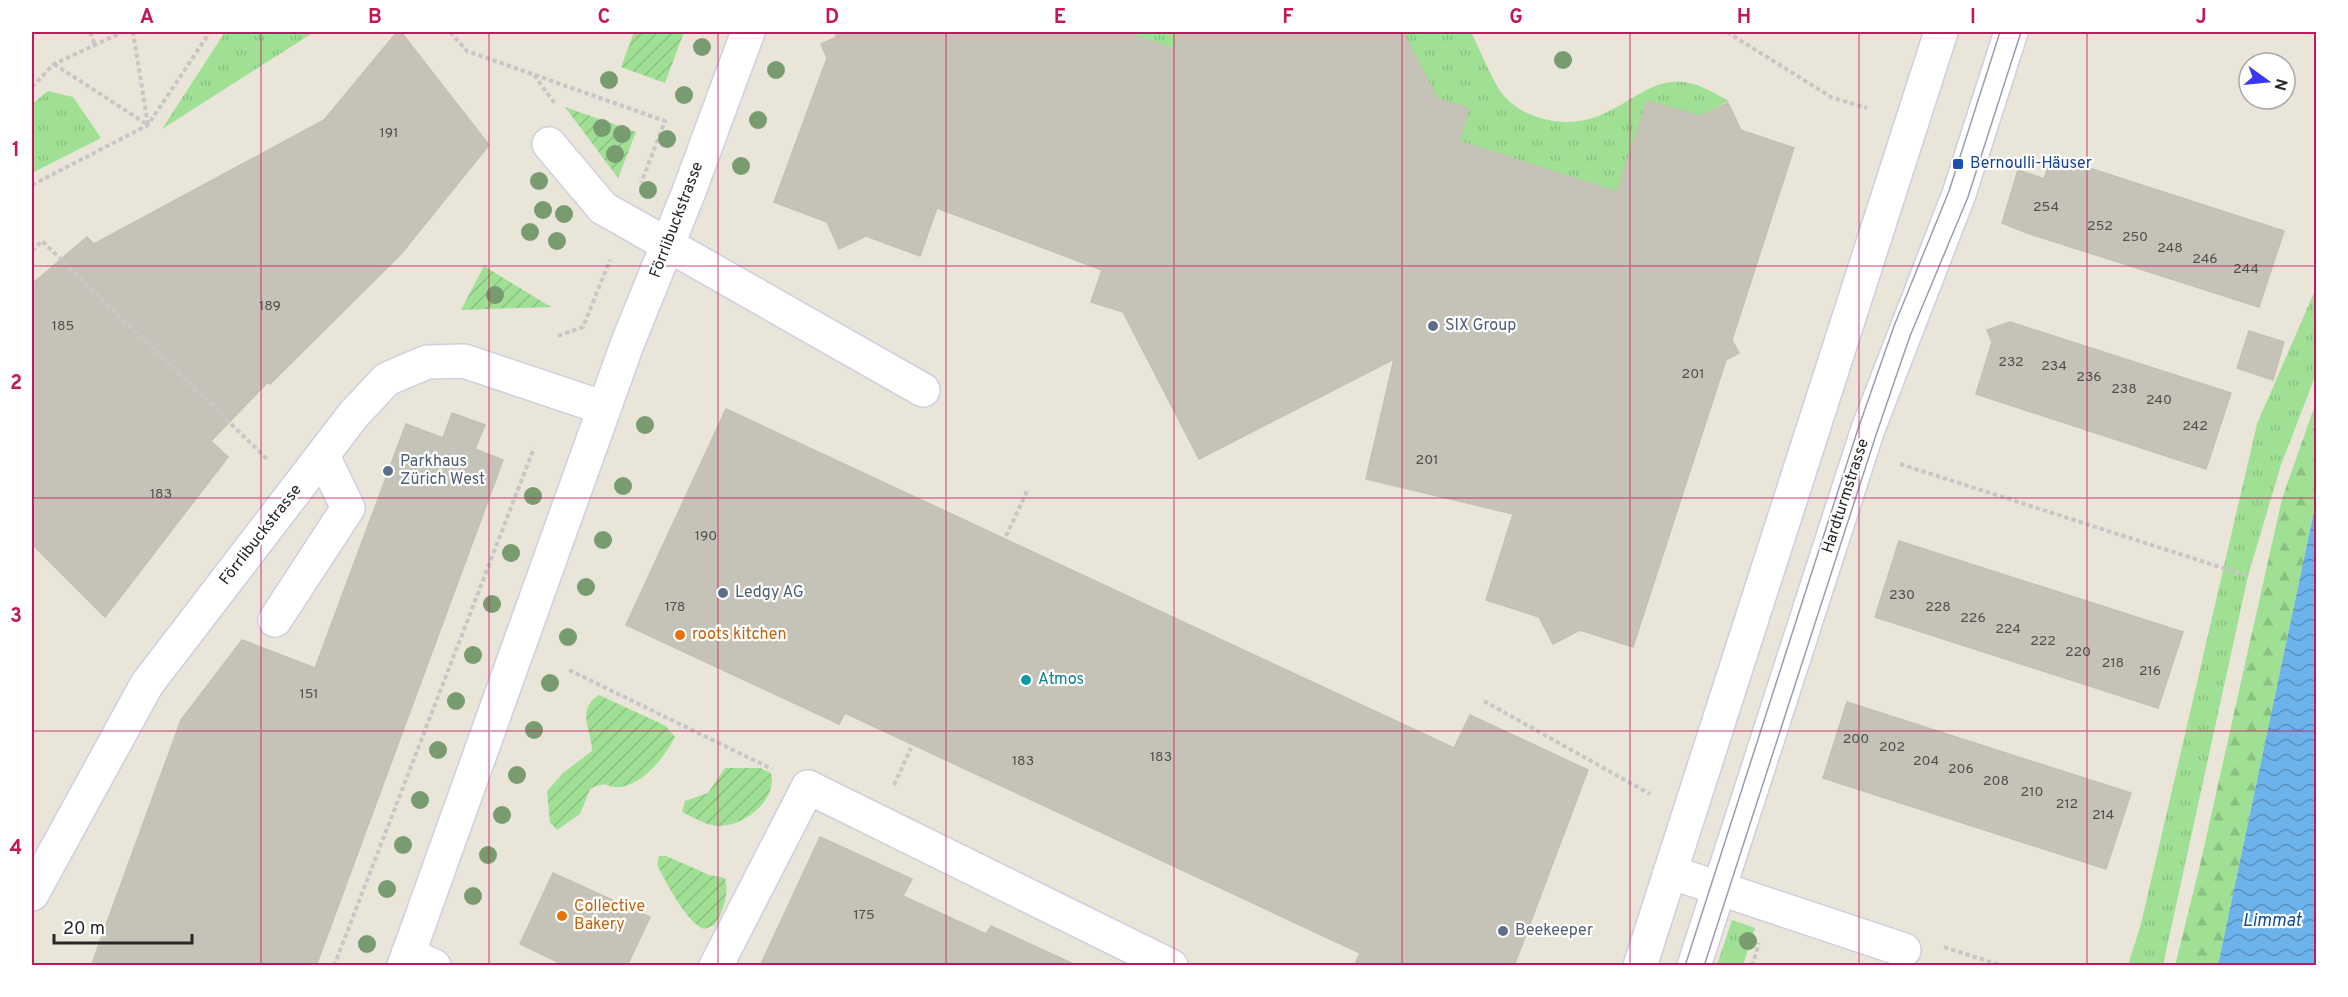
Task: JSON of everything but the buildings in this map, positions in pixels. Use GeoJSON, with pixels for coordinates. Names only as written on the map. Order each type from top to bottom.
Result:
{"type":"FeatureCollection","features":[{"type":"Feature","properties":{"kind":"street","name":"Förrlibuckstrasse"},"geometry":{"type":"LineString","coordinates":[[415,962],[604,408],[748,32]]}},
{"type":"Feature","properties":{"kind":"street"},"geometry":{"type":"LineString","coordinates":[[1640,966],[1941,32]]}},
{"type":"Feature","properties":{"kind":"street","name":"Hardturmstrasse"},"geometry":{"type":"LineString","coordinates":[[1694,966],[1868,429],[1959,194],[2011,32]]}},
{"type":"Feature","properties":{"kind":"street"},"geometry":{"type":"LineString","coordinates":[[549,144],[603,208],[923,390]]}},
{"type":"Feature","properties":{"kind":"street","name":"Förrlibuckstrasse"},"geometry":{"type":"LineString","coordinates":[[32,894],[147,684],[354,414],[387,379],[427,362],[464,361],[604,408]]}},
{"type":"Feature","properties":{"kind":"street"},"geometry":{"type":"LineString","coordinates":[[275,620],[348,508],[322,456]]}},
{"type":"Feature","properties":{"kind":"street"},"geometry":{"type":"LineString","coordinates":[[716,966],[808,787],[1171,966]]}},
{"type":"Feature","properties":{"kind":"street"},"geometry":{"type":"LineString","coordinates":[[1670,872],[1904,950]]}},
{"type":"Feature","properties":{"kind":"path"},"geometry":{"type":"LineString","coordinates":[[90,32],[95,45]]}},
{"type":"Feature","properties":{"kind":"path"},"geometry":{"type":"LineString","coordinates":[[32,87],[54,64],[123,32]]}},
{"type":"Feature","properties":{"kind":"path"},"geometry":{"type":"LineString","coordinates":[[134,32],[148,125]]}},
{"type":"Feature","properties":{"kind":"path"},"geometry":{"type":"LineString","coordinates":[[32,184],[148,125],[210,32]]}},
{"type":"Feature","properties":{"kind":"path"},"geometry":{"type":"LineString","coordinates":[[450,32],[467,51],[665,121]]}},
{"type":"Feature","properties":{"kind":"path"},"geometry":{"type":"LineString","coordinates":[[1727,32],[1831,97],[1867,108]]}},
{"type":"Feature","properties":{"kind":"path"},"geometry":{"type":"LineString","coordinates":[[54,64],[148,125]]}},
{"type":"Feature","properties":{"kind":"path"},"geometry":{"type":"LineString","coordinates":[[32,251],[42,241],[269,461]]}},
{"type":"Feature","properties":{"kind":"path"},"geometry":{"type":"LineString","coordinates":[[334,966],[534,448]]}},
{"type":"Feature","properties":{"kind":"path"},"geometry":{"type":"LineString","coordinates":[[1888,460],[2248,576]]}},
{"type":"Feature","properties":{"kind":"path"},"geometry":{"type":"LineString","coordinates":[[1006,536],[1028,489]]}},
{"type":"Feature","properties":{"kind":"path"},"geometry":{"type":"LineString","coordinates":[[569,670],[808,787]]}},
{"type":"Feature","properties":{"kind":"path"},"geometry":{"type":"LineString","coordinates":[[1484,701],[1650,794]]}},
{"type":"Feature","properties":{"kind":"path"},"geometry":{"type":"LineString","coordinates":[[1904,950],[1925,941],[2003,966]]}},
{"type":"Feature","properties":{"kind":"green space"},"geometry":{"type":"Polygon","coordinates":[[[225,32],[314,32],[162,129],[225,32]]]}},
{"type":"Feature","properties":{"kind":"green space"},"geometry":{"type":"Polygon","coordinates":[[[634,32],[684,32],[665,83],[621,67],[634,32]]]}},
{"type":"Feature","properties":{"kind":"green space"},"geometry":{"type":"Polygon","coordinates":[[[1126,32],[1179,32],[1173,49],[1126,32]]]}},
{"type":"Feature","properties":{"kind":"green space"},"geometry":{"type":"Polygon","coordinates":[[[1403,32],[1471,32],[1505,97],[1526,112],[1549,120],[1570,122],[1589,119],[1651,88],[1666,83],[1694,84],[1729,101],[1700,116],[1647,101],[1617,192],[1459,141],[1469,108],[1438,99],[1403,32]]]}},
{"type":"Feature","properties":{"kind":"green space"},"geometry":{"type":"Polygon","coordinates":[[[48,91],[73,97],[101,138],[32,173],[32,104],[48,91]]]}},
{"type":"Feature","properties":{"kind":"green space"},"geometry":{"type":"Polygon","coordinates":[[[565,107],[636,132],[618,178],[565,107]]]}},
{"type":"Feature","properties":{"kind":"green space"},"geometry":{"type":"Polygon","coordinates":[[[484,266],[551,307],[461,310],[484,266]]]}},
{"type":"Feature","properties":{"kind":"green space"},"geometry":{"type":"Polygon","coordinates":[[[2316,288],[2316,374],[2281,465],[2248,576],[2163,965],[2128,965],[2141,924],[2257,424],[2316,288]]]}},
{"type":"Feature","properties":{"kind":"green space"},"geometry":{"type":"Polygon","coordinates":[[[2316,402],[2316,502],[2218,965],[2175,966],[2200,865],[2282,499],[2316,402]]]}},
{"type":"Feature","properties":{"kind":"green space"},"geometry":{"type":"Polygon","coordinates":[[[599,695],[666,726],[675,737],[660,760],[638,780],[621,787],[604,784],[590,789],[580,814],[557,830],[550,822],[547,791],[563,773],[592,751],[586,714],[592,701],[599,695]]]}},
{"type":"Feature","properties":{"kind":"green space"},"geometry":{"type":"Polygon","coordinates":[[[725,768],[760,768],[771,773],[772,783],[769,793],[757,810],[738,822],[717,826],[682,812],[685,801],[708,793],[725,768]]]}},
{"type":"Feature","properties":{"kind":"green space"},"geometry":{"type":"Polygon","coordinates":[[[659,856],[666,856],[709,875],[725,878],[725,902],[715,925],[704,929],[683,910],[657,865],[659,856]]]}},
{"type":"Feature","properties":{"kind":"green space"},"geometry":{"type":"Polygon","coordinates":[[[1732,920],[1755,928],[1743,965],[1717,965],[1732,920]]]}},
{"type":"Feature","properties":{"kind":"water","name":"Limmat"},"geometry":{"type":"Polygon","coordinates":[[[2316,502],[2316,965],[2218,965],[2316,502]]]}},
{"type":"Feature","properties":{"kind":"tram line"},"geometry":{"type":"LineString","coordinates":[[1685,966],[1857,432],[1894,326],[1949,191],[2000,32]]}},
{"type":"Feature","properties":{"kind":"tram line"},"geometry":{"type":"LineString","coordinates":[[1704,966],[1876,435],[1910,336],[1968,197],[2021,32]]}},
{"type":"Feature","properties":{"kind":"place","name":"Bernoulli-Häuser"},"geometry":{"type":"Point","coordinates":[1958,164]}},
{"type":"Feature","properties":{"kind":"place","name":"SIX Group"},"geometry":{"type":"Point","coordinates":[1433,326]}},
{"type":"Feature","properties":{"kind":"place","name":"Parkhaus Zürich West"},"geometry":{"type":"Point","coordinates":[388,471]}},
{"type":"Feature","properties":{"kind":"place","name":"Ledgy AG"},"geometry":{"type":"Point","coordinates":[723,593]}},
{"type":"Feature","properties":{"kind":"place","name":"roots kitchen"},"geometry":{"type":"Point","coordinates":[680,635]}},
{"type":"Feature","properties":{"kind":"place","name":"Atmos"},"geometry":{"type":"Point","coordinates":[1026,680]}},
{"type":"Feature","properties":{"kind":"place","name":"Collective Bakery"},"geometry":{"type":"Point","coordinates":[562,916]}},
{"type":"Feature","properties":{"kind":"place","name":"Beekeeper"},"geometry":{"type":"Point","coordinates":[1503,931]}}]}
